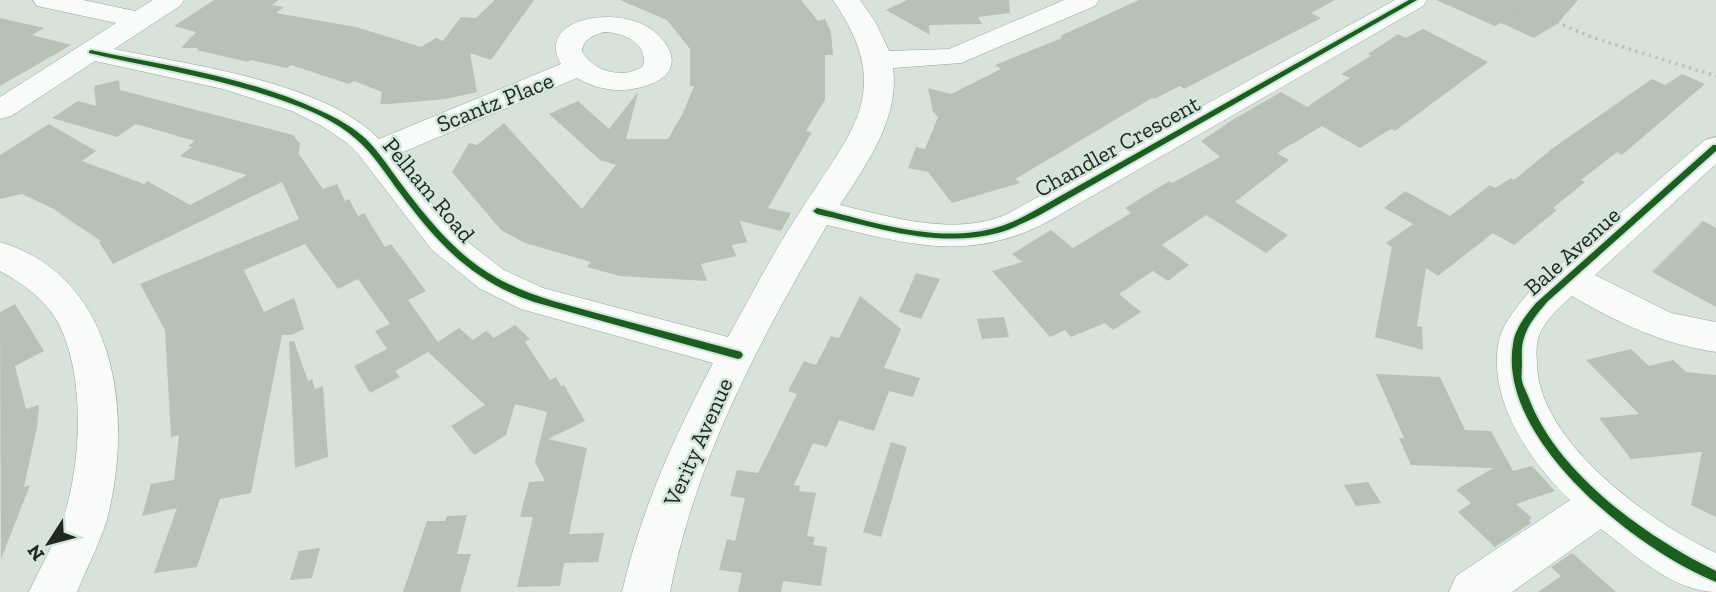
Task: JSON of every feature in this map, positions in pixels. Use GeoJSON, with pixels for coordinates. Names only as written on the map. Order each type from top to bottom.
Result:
{"type":"FeatureCollection","features":[{"type":"Feature","properties":{"kind":"street"},"geometry":{"type":"LineString","coordinates":[[46,0],[139,20]]}},
{"type":"Feature","properties":{"kind":"street"},"geometry":{"type":"LineString","coordinates":[[0,110],[171,0]]}},
{"type":"Feature","properties":{"kind":"street","name":"Verity Avenue"},"geometry":{"type":"LineString","coordinates":[[646,592],[663,521],[690,451],[738,355],[817,211],[863,141],[876,104],[880,81],[877,60],[861,17],[846,0]]}},
{"type":"Feature","properties":{"kind":"street"},"geometry":{"type":"LineString","coordinates":[[877,60],[951,57],[1086,0]]}},
{"type":"Feature","properties":{"kind":"street","name":"Chandler Crescent"},"geometry":{"type":"LineString","coordinates":[[817,211],[932,235],[962,237],[991,232],[1035,214],[1413,0]]}},
{"type":"Feature","properties":{"kind":"street","name":"Pelham Road"},"geometry":{"type":"LineString","coordinates":[[90,52],[227,83],[313,109],[357,136],[464,262],[503,287],[534,299],[738,355]]}},
{"type":"Feature","properties":{"kind":"street","name":"Scantz Place"},"geometry":{"type":"LineString","coordinates":[[374,153],[578,68]]}},
{"type":"Feature","properties":{"kind":"street","name":"Bale Avenue"},"geometry":{"type":"LineString","coordinates":[[1711,581],[1603,503],[1567,468],[1542,436],[1527,409],[1519,388],[1516,365],[1517,346],[1531,314],[1716,147]]}},
{"type":"Feature","properties":{"kind":"street"},"geometry":{"type":"LineString","coordinates":[[0,255],[53,289],[80,328],[96,378],[97,439],[88,509],[53,592]]}},
{"type":"Feature","properties":{"kind":"street"},"geometry":{"type":"LineString","coordinates":[[1570,277],[1630,313],[1661,326],[1691,335],[1716,337]]}},
{"type":"Feature","properties":{"kind":"street"},"geometry":{"type":"LineString","coordinates":[[1473,592],[1603,503]]}},
{"type":"Feature","properties":{"kind":"path"},"geometry":{"type":"LineString","coordinates":[[1505,0],[1591,37],[1716,76]]}},
{"type":"Feature","properties":{"kind":"building"},"geometry":{"type":"Polygon","coordinates":[[[214,0],[279,0],[272,5],[284,7],[276,13],[356,27],[421,47],[436,38],[443,41],[461,17],[476,18],[495,0],[534,0],[491,60],[470,53],[477,92],[446,99],[380,104],[382,92],[354,81],[349,84],[291,65],[287,68],[251,60],[248,62],[197,50],[198,48],[181,48],[196,32],[174,26],[214,0]]]}},
{"type":"Feature","properties":{"kind":"building"},"geometry":{"type":"Polygon","coordinates":[[[620,0],[801,0],[818,21],[825,19],[831,32],[833,55],[825,55],[825,100],[806,131],[812,132],[768,208],[791,213],[781,231],[740,221],[747,242],[732,245],[736,256],[701,264],[707,281],[620,276],[587,267],[591,262],[525,243],[501,230],[452,172],[469,143],[477,145],[504,123],[582,209],[616,165],[600,160],[549,114],[578,101],[609,129],[638,92],[626,139],[668,139],[694,86],[690,86],[690,49],[667,20],[620,0]]]}},
{"type":"Feature","properties":{"kind":"building"},"geometry":{"type":"Polygon","coordinates":[[[907,0],[1009,0],[1010,13],[978,17],[982,24],[929,25],[930,35],[886,10],[907,0]]]}},
{"type":"Feature","properties":{"kind":"building"},"geometry":{"type":"Polygon","coordinates":[[[1139,0],[1335,0],[1311,13],[1321,18],[1184,89],[1180,86],[1152,98],[1015,179],[1020,183],[952,203],[928,172],[908,168],[916,147],[925,149],[938,117],[933,112],[928,88],[951,94],[1001,69],[995,65],[1062,38],[1060,36],[1139,0]]]}},
{"type":"Feature","properties":{"kind":"building"},"geometry":{"type":"Polygon","coordinates":[[[1436,0],[1578,0],[1558,23],[1534,38],[1501,23],[1495,26],[1436,0]]]}},
{"type":"Feature","properties":{"kind":"building"},"geometry":{"type":"Polygon","coordinates":[[[0,18],[44,28],[32,35],[71,45],[0,86],[0,18]]]}},
{"type":"Feature","properties":{"kind":"building"},"geometry":{"type":"Polygon","coordinates":[[[1423,29],[1488,62],[1395,131],[1391,129],[1360,148],[1322,126],[1277,153],[1289,160],[1235,202],[1288,235],[1266,253],[1206,215],[1162,245],[1189,265],[1168,281],[1153,271],[1119,294],[1141,312],[1113,330],[1105,323],[1071,337],[1065,330],[1050,337],[992,271],[1022,262],[1012,254],[1051,230],[1073,248],[1131,213],[1125,208],[1169,181],[1172,183],[1220,157],[1201,141],[1234,119],[1281,92],[1307,107],[1350,78],[1341,74],[1371,56],[1368,54],[1398,34],[1406,38],[1423,29]]]}},
{"type":"Feature","properties":{"kind":"building"},"geometry":{"type":"Polygon","coordinates":[[[1682,74],[1705,84],[1622,155],[1617,152],[1581,180],[1585,182],[1553,208],[1557,210],[1514,245],[1493,233],[1438,276],[1426,268],[1417,326],[1422,327],[1423,350],[1375,337],[1392,247],[1386,243],[1413,224],[1384,208],[1405,191],[1450,216],[1490,185],[1495,188],[1511,178],[1514,180],[1553,148],[1652,79],[1665,85],[1682,74]]]}},
{"type":"Feature","properties":{"kind":"building"},"geometry":{"type":"Polygon","coordinates":[[[119,80],[120,90],[293,135],[300,144],[299,154],[323,189],[337,184],[345,201],[349,199],[358,216],[364,213],[385,247],[391,244],[426,291],[408,300],[438,342],[459,328],[473,340],[486,331],[494,338],[515,325],[530,339],[525,342],[550,380],[556,377],[561,386],[564,385],[585,421],[548,439],[587,448],[569,534],[604,533],[598,562],[564,563],[560,586],[517,587],[533,517],[520,517],[529,482],[545,481],[535,462],[547,412],[515,404],[506,435],[474,455],[451,426],[485,405],[428,352],[395,371],[400,377],[370,393],[354,366],[387,349],[375,331],[390,324],[358,279],[338,289],[305,244],[244,270],[264,312],[294,298],[304,329],[291,335],[282,335],[251,493],[220,499],[197,567],[154,573],[177,508],[142,516],[151,484],[174,480],[179,435],[171,437],[165,330],[140,284],[299,219],[282,182],[113,264],[99,242],[101,241],[52,208],[22,194],[0,199],[0,155],[49,124],[96,151],[82,161],[144,184],[147,181],[190,205],[247,175],[180,156],[192,147],[188,146],[195,141],[136,124],[117,137],[52,118],[78,101],[96,106],[94,86],[119,80]]]}},
{"type":"Feature","properties":{"kind":"building"},"geometry":{"type":"Polygon","coordinates":[[[1703,221],[1716,228],[1716,307],[1652,272],[1703,221]]]}},
{"type":"Feature","properties":{"kind":"building"},"geometry":{"type":"Polygon","coordinates":[[[916,273],[940,279],[921,319],[899,312],[916,273]]]}},
{"type":"Feature","properties":{"kind":"building"},"geometry":{"type":"Polygon","coordinates":[[[860,296],[901,329],[884,368],[920,378],[913,397],[889,391],[874,431],[839,420],[827,447],[813,443],[794,485],[800,486],[799,491],[816,493],[807,536],[815,537],[813,545],[827,547],[821,586],[783,581],[781,592],[738,592],[742,573],[719,570],[727,539],[735,541],[745,498],[730,496],[737,470],[758,473],[797,394],[788,391],[804,361],[816,365],[831,336],[839,338],[860,296]]]}},
{"type":"Feature","properties":{"kind":"building"},"geometry":{"type":"Polygon","coordinates":[[[15,304],[44,351],[15,366],[26,409],[39,405],[24,487],[30,485],[1,559],[0,312],[15,304]]]}},
{"type":"Feature","properties":{"kind":"building"},"geometry":{"type":"Polygon","coordinates":[[[1004,317],[1009,337],[982,339],[977,319],[1004,317]]]}},
{"type":"Feature","properties":{"kind":"building"},"geometry":{"type":"Polygon","coordinates":[[[294,341],[308,381],[312,379],[315,389],[323,386],[328,457],[295,468],[289,342],[294,341]]]}},
{"type":"Feature","properties":{"kind":"building"},"geometry":{"type":"Polygon","coordinates":[[[1631,349],[1649,366],[1673,360],[1686,372],[1716,375],[1716,517],[1691,505],[1702,452],[1631,459],[1599,418],[1639,414],[1586,360],[1631,349]]]}},
{"type":"Feature","properties":{"kind":"building"},"geometry":{"type":"Polygon","coordinates":[[[1376,374],[1440,377],[1465,430],[1491,431],[1513,471],[1532,466],[1555,491],[1516,504],[1532,518],[1529,520],[1531,523],[1495,547],[1458,512],[1471,503],[1456,490],[1493,468],[1411,465],[1399,438],[1404,438],[1376,374]]]}},
{"type":"Feature","properties":{"kind":"building"},"geometry":{"type":"Polygon","coordinates":[[[891,442],[907,447],[881,537],[863,532],[891,442]]]}},
{"type":"Feature","properties":{"kind":"building"},"geometry":{"type":"Polygon","coordinates":[[[1368,482],[1381,503],[1356,506],[1344,485],[1368,482]]]}},
{"type":"Feature","properties":{"kind":"building"},"geometry":{"type":"Polygon","coordinates":[[[467,515],[457,554],[471,554],[460,592],[403,592],[427,521],[445,521],[447,516],[467,515]]]}},
{"type":"Feature","properties":{"kind":"building"},"geometry":{"type":"Polygon","coordinates":[[[320,548],[312,578],[290,580],[299,551],[320,548]]]}},
{"type":"Feature","properties":{"kind":"building"},"geometry":{"type":"Polygon","coordinates":[[[1572,553],[1616,592],[1538,592],[1561,576],[1551,567],[1572,553]]]}},
{"type":"Feature","properties":{"kind":"cycle path"},"geometry":{"type":"LineString","coordinates":[[817,211],[925,234],[968,235],[1002,229],[1035,214],[1414,0]]}},
{"type":"Feature","properties":{"kind":"cycle path"},"geometry":{"type":"LineString","coordinates":[[91,52],[231,82],[303,105],[333,119],[370,148],[444,242],[458,256],[491,279],[534,299],[738,355]]}},
{"type":"Feature","properties":{"kind":"cycle path"},"geometry":{"type":"LineString","coordinates":[[1716,147],[1544,300],[1521,332],[1517,345],[1517,380],[1530,415],[1552,450],[1582,484],[1616,514],[1651,540],[1716,577]]}}]}
